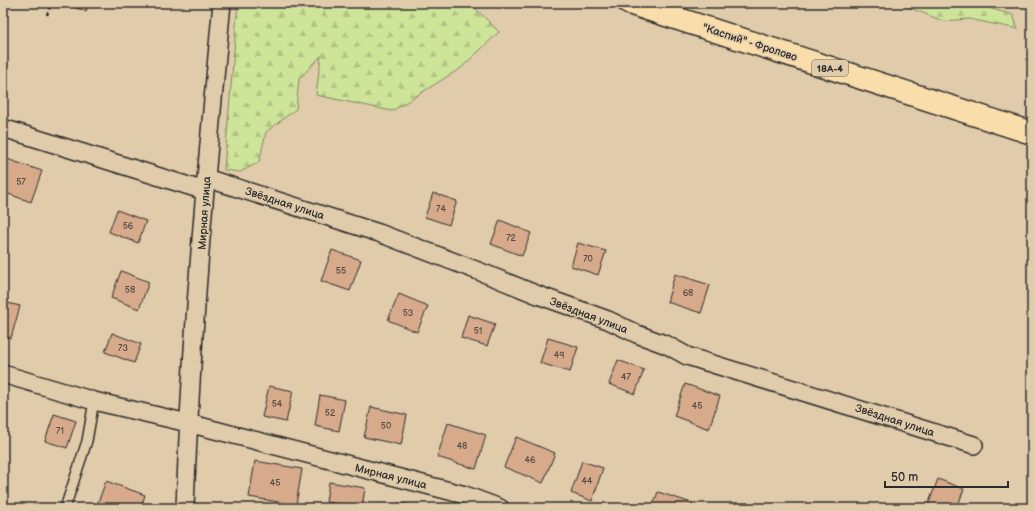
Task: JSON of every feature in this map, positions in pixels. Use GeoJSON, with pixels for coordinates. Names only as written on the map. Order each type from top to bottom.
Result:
{"type":"FeatureCollection","features":[{"type":"Feature","properties":{"kind":"main road","name":"\"Каспий\" - Фролово"},"geometry":{"type":"LineString","coordinates":[[629,3],[1032,133]]}},
{"type":"Feature","properties":{"kind":"street","name":"Мирная улица"},"geometry":{"type":"LineString","coordinates":[[185,508],[188,423],[206,184],[222,3]]}},
{"type":"Feature","properties":{"kind":"street","name":"Звёздная улица"},"geometry":{"type":"LineString","coordinates":[[3,128],[379,233],[538,295],[608,320],[637,334],[667,345],[687,356],[974,445]]}},
{"type":"Feature","properties":{"kind":"street","name":"Мирная улица"},"geometry":{"type":"LineString","coordinates":[[3,376],[94,401],[188,423],[465,495],[500,508]]}},
{"type":"Feature","properties":{"kind":"lane"},"geometry":{"type":"LineString","coordinates":[[65,508],[87,441],[94,401]]}},
{"type":"Feature","properties":{"kind":"path"},"geometry":{"type":"LineString","coordinates":[[47,15],[51,3]]}},
{"type":"Feature","properties":{"kind":"green space"},"geometry":{"type":"Polygon","coordinates":[[[238,3],[459,3],[475,8],[499,32],[461,68],[392,111],[316,95],[321,56],[299,79],[296,109],[266,132],[259,162],[240,172],[224,170],[238,3]]]}},
{"type":"Feature","properties":{"kind":"green space"},"geometry":{"type":"Polygon","coordinates":[[[898,3],[971,3],[1013,15],[1018,29],[969,19],[943,21],[898,3]]]}},
{"type":"Feature","properties":{"kind":"building"},"geometry":{"type":"Polygon","coordinates":[[[59,3],[89,3],[86,11],[59,3]]]}},
{"type":"Feature","properties":{"kind":"building"},"geometry":{"type":"Polygon","coordinates":[[[7,159],[42,171],[31,202],[3,192],[3,171],[7,159]]]}},
{"type":"Feature","properties":{"kind":"building"},"geometry":{"type":"Polygon","coordinates":[[[433,193],[457,201],[449,225],[425,217],[433,193]]]}},
{"type":"Feature","properties":{"kind":"building"},"geometry":{"type":"Polygon","coordinates":[[[117,210],[146,221],[138,243],[109,232],[117,210]]]}},
{"type":"Feature","properties":{"kind":"building"},"geometry":{"type":"Polygon","coordinates":[[[500,220],[531,233],[522,256],[491,244],[500,220]]]}},
{"type":"Feature","properties":{"kind":"building"},"geometry":{"type":"Polygon","coordinates":[[[578,243],[606,251],[598,275],[571,266],[578,243]]]}},
{"type":"Feature","properties":{"kind":"building"},"geometry":{"type":"Polygon","coordinates":[[[332,250],[361,260],[350,291],[321,281],[332,250]]]}},
{"type":"Feature","properties":{"kind":"building"},"geometry":{"type":"Polygon","coordinates":[[[121,271],[149,282],[139,309],[111,298],[121,271]]]}},
{"type":"Feature","properties":{"kind":"building"},"geometry":{"type":"Polygon","coordinates":[[[675,274],[710,285],[701,313],[667,302],[675,274]]]}},
{"type":"Feature","properties":{"kind":"building"},"geometry":{"type":"Polygon","coordinates":[[[399,294],[428,306],[417,332],[388,320],[399,294]]]}},
{"type":"Feature","properties":{"kind":"building"},"geometry":{"type":"Polygon","coordinates":[[[3,302],[20,306],[11,338],[3,336],[3,302]]]}},
{"type":"Feature","properties":{"kind":"building"},"geometry":{"type":"Polygon","coordinates":[[[468,315],[495,324],[487,346],[461,338],[468,315]]]}},
{"type":"Feature","properties":{"kind":"building"},"geometry":{"type":"Polygon","coordinates":[[[112,333],[141,344],[134,363],[105,352],[112,333]]]}},
{"type":"Feature","properties":{"kind":"building"},"geometry":{"type":"Polygon","coordinates":[[[548,338],[578,347],[570,372],[540,363],[548,338]]]}},
{"type":"Feature","properties":{"kind":"building"},"geometry":{"type":"Polygon","coordinates":[[[618,360],[644,370],[635,394],[609,384],[618,360]]]}},
{"type":"Feature","properties":{"kind":"building"},"geometry":{"type":"Polygon","coordinates":[[[685,384],[720,396],[709,429],[674,416],[685,384]]]}},
{"type":"Feature","properties":{"kind":"building"},"geometry":{"type":"Polygon","coordinates":[[[269,386],[293,391],[286,422],[262,417],[269,386]]]}},
{"type":"Feature","properties":{"kind":"building"},"geometry":{"type":"Polygon","coordinates":[[[320,395],[345,400],[339,431],[315,426],[320,395]]]}},
{"type":"Feature","properties":{"kind":"building"},"geometry":{"type":"Polygon","coordinates":[[[371,407],[407,415],[401,445],[364,437],[371,407]]]}},
{"type":"Feature","properties":{"kind":"building"},"geometry":{"type":"Polygon","coordinates":[[[54,414],[76,421],[67,448],[45,441],[54,414]]]}},
{"type":"Feature","properties":{"kind":"building"},"geometry":{"type":"Polygon","coordinates":[[[448,423],[486,435],[476,469],[437,457],[448,423]]]}},
{"type":"Feature","properties":{"kind":"building"},"geometry":{"type":"Polygon","coordinates":[[[516,437],[555,453],[543,483],[504,467],[516,437]]]}},
{"type":"Feature","properties":{"kind":"building"},"geometry":{"type":"Polygon","coordinates":[[[255,461],[302,469],[296,505],[249,497],[255,461]]]}},
{"type":"Feature","properties":{"kind":"building"},"geometry":{"type":"Polygon","coordinates":[[[582,461],[603,468],[592,501],[571,493],[582,461]]]}},
{"type":"Feature","properties":{"kind":"building"},"geometry":{"type":"Polygon","coordinates":[[[938,479],[964,489],[957,508],[936,508],[928,505],[938,479]]]}},
{"type":"Feature","properties":{"kind":"building"},"geometry":{"type":"Polygon","coordinates":[[[106,481],[145,495],[141,508],[96,508],[106,481]]]}},
{"type":"Feature","properties":{"kind":"building"},"geometry":{"type":"Polygon","coordinates":[[[329,482],[365,488],[362,507],[326,502],[329,482]]]}},
{"type":"Feature","properties":{"kind":"building"},"geometry":{"type":"Polygon","coordinates":[[[658,492],[695,504],[694,508],[652,508],[658,492]]]}},
{"type":"Feature","properties":{"kind":"building"},"geometry":{"type":"Polygon","coordinates":[[[3,503],[15,506],[14,508],[3,508],[3,503]]]}},
{"type":"Feature","properties":{"kind":"building"},"geometry":{"type":"Polygon","coordinates":[[[398,503],[433,508],[398,508],[398,503]]]}}]}
